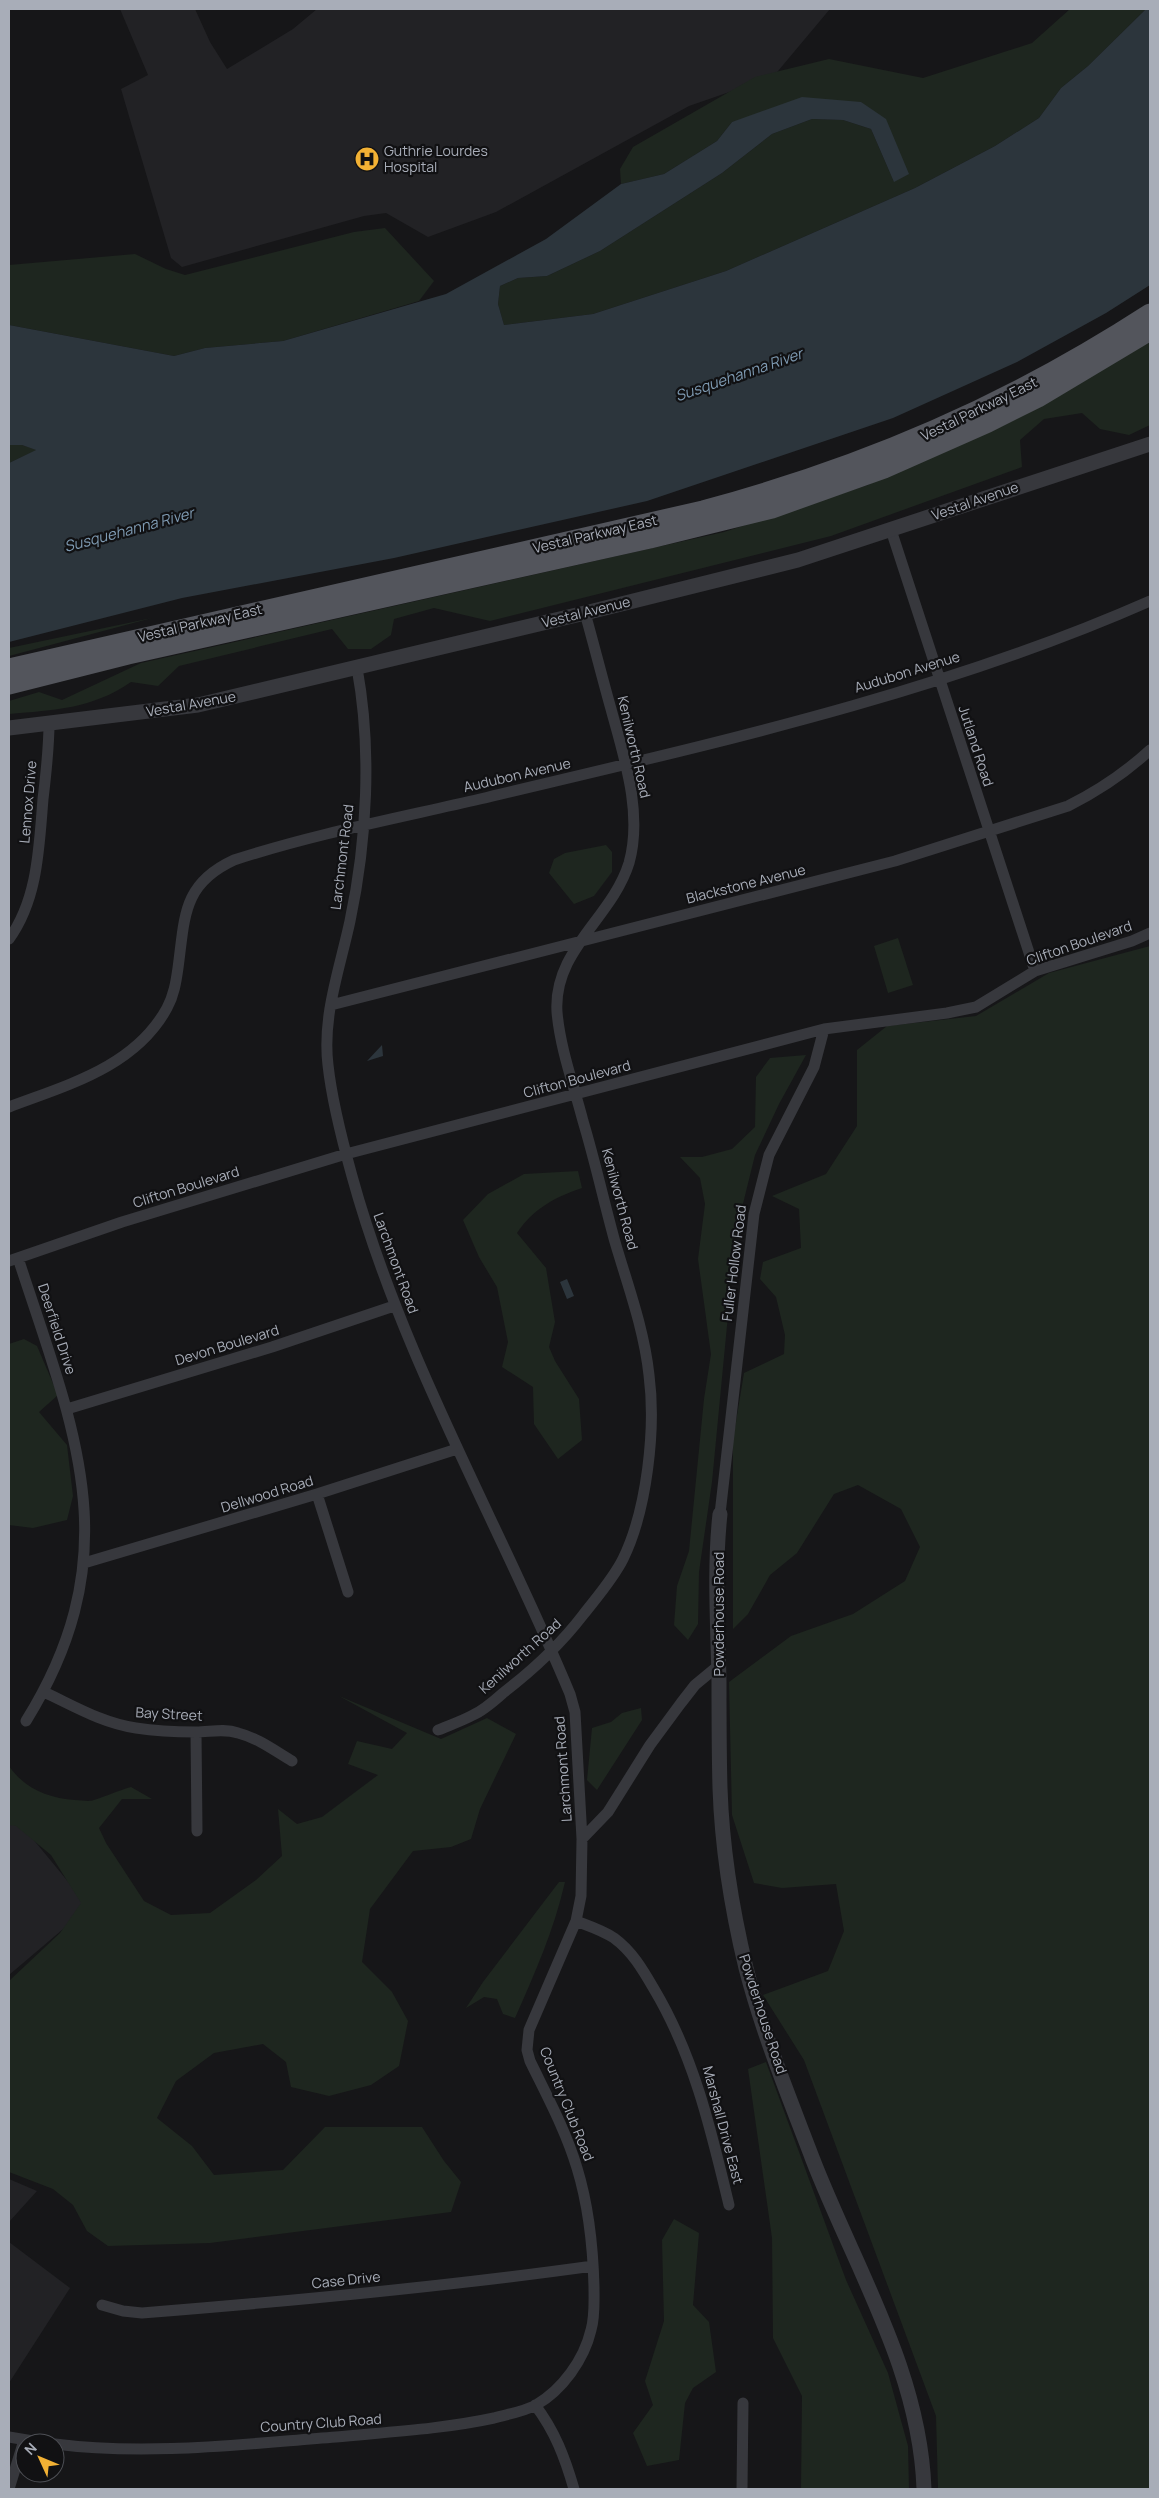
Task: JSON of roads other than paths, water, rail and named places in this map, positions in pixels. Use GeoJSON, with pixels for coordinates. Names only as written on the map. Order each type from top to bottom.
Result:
{"type":"FeatureCollection","features":[{"type":"Feature","properties":{"kind":"main road","name":"Vestal Parkway East"},"geometry":{"type":"LineString","coordinates":[[9,668],[763,494],[826,474],[945,427],[1031,384],[1097,348],[1150,314]]}},
{"type":"Feature","properties":{"kind":"main road","name":"Vestal Parkway East"},"geometry":{"type":"LineString","coordinates":[[9,685],[128,655],[650,539],[772,509],[884,469],[952,440],[1038,398],[1150,331]]}},
{"type":"Feature","properties":{"kind":"street","name":"Vestal Avenue"},"geometry":{"type":"LineString","coordinates":[[9,728],[198,705],[798,560],[1150,444]]}},
{"type":"Feature","properties":{"kind":"street","name":"Jutland Road"},"geometry":{"type":"LineString","coordinates":[[890,530],[1035,971]]}},
{"type":"Feature","properties":{"kind":"street","name":"Audubon Avenue"},"geometry":{"type":"LineString","coordinates":[[9,1107],[95,1074],[141,1042],[159,1021],[172,999],[189,903],[194,891],[210,872],[234,860],[252,854],[626,764],[860,703],[1016,653],[1150,601]]}},
{"type":"Feature","properties":{"kind":"street","name":"Kenilworth Road"},"geometry":{"type":"LineString","coordinates":[[438,1730],[483,1709],[551,1652],[599,1596],[622,1562],[633,1535],[642,1498],[652,1427],[650,1376],[640,1328],[614,1239],[564,1047],[557,1001],[564,968],[573,950],[614,897],[630,857],[634,838],[633,814],[626,764],[585,612]]}},
{"type":"Feature","properties":{"kind":"street","name":"Larchmont Road"},"geometry":{"type":"LineString","coordinates":[[357,668],[362,690],[365,774],[363,827],[350,920],[330,1005],[327,1064],[346,1154],[368,1236],[394,1306],[457,1450],[570,1694],[575,1712],[582,1839]]}},
{"type":"Feature","properties":{"kind":"street","name":"Lennox Drive"},"geometry":{"type":"LineString","coordinates":[[9,938],[26,908],[33,886],[49,723]]}},
{"type":"Feature","properties":{"kind":"street","name":"Blackstone Avenue"},"geometry":{"type":"LineString","coordinates":[[330,1005],[896,860],[1050,812],[1084,798],[1131,768],[1150,750]]}},
{"type":"Feature","properties":{"kind":"street","name":"Clifton Boulevard"},"geometry":{"type":"LineString","coordinates":[[13,1260],[122,1222],[346,1154],[824,1029],[947,1013],[976,1007],[1035,971],[1132,941],[1150,933]]}},
{"type":"Feature","properties":{"kind":"street","name":"Fuller Hollow Road"},"geometry":{"type":"LineString","coordinates":[[720,1514],[754,1214],[770,1155],[814,1067],[824,1029]]}},
{"type":"Feature","properties":{"kind":"street","name":"Deerfield Drive"},"geometry":{"type":"LineString","coordinates":[[13,1260],[67,1409],[79,1459],[85,1506],[84,1563],[66,1642],[44,1692],[26,1721]]}},
{"type":"Feature","properties":{"kind":"street","name":"Devon Boulevard"},"geometry":{"type":"LineString","coordinates":[[67,1409],[272,1347],[394,1306]]}},
{"type":"Feature","properties":{"kind":"street","name":"Dellwood Road"},"geometry":{"type":"LineString","coordinates":[[84,1563],[317,1494],[457,1450]]}},
{"type":"Feature","properties":{"kind":"street"},"geometry":{"type":"LineString","coordinates":[[317,1494],[348,1592]]}},
{"type":"Feature","properties":{"kind":"street","name":"Powderhouse Road"},"geometry":{"type":"LineString","coordinates":[[720,1514],[718,1666],[722,1823],[737,1924],[746,1968],[762,2022],[820,2178],[894,2348],[907,2384],[918,2431],[924,2489]]}},
{"type":"Feature","properties":{"kind":"street"},"geometry":{"type":"LineString","coordinates":[[582,1839],[608,1812],[650,1745],[680,1703],[695,1685],[718,1666]]}},
{"type":"Feature","properties":{"kind":"street","name":"Bay Street"},"geometry":{"type":"LineString","coordinates":[[44,1692],[98,1718],[117,1724],[196,1732],[218,1730],[237,1732],[259,1741],[292,1761]]}},
{"type":"Feature","properties":{"kind":"street"},"geometry":{"type":"LineString","coordinates":[[196,1732],[197,1831]]}},
{"type":"Feature","properties":{"kind":"street","name":"Country Club Road"},"geometry":{"type":"LineString","coordinates":[[65,2445],[89,2448],[155,2449],[406,2431],[478,2421],[518,2412],[535,2405],[553,2392],[570,2374],[582,2354],[592,2330],[594,2308],[592,2232],[578,2169],[527,2050],[527,2039],[533,2018],[576,1921],[581,1896],[582,1839]]}},
{"type":"Feature","properties":{"kind":"street","name":"Marshall Drive East"},"geometry":{"type":"LineString","coordinates":[[576,1921],[602,1931],[629,1952],[642,1968],[670,2016],[693,2069],[701,2094],[729,2205]]}},
{"type":"Feature","properties":{"kind":"street","name":"Case Drive"},"geometry":{"type":"LineString","coordinates":[[102,2305],[123,2311],[142,2313],[256,2304],[479,2282],[593,2266]]}},
{"type":"Feature","properties":{"kind":"street"},"geometry":{"type":"LineString","coordinates":[[742,2489],[743,2403]]}},
{"type":"Feature","properties":{"kind":"street"},"geometry":{"type":"LineString","coordinates":[[535,2405],[554,2433],[566,2459],[574,2489]]}},
{"type":"Feature","properties":{"kind":"street"},"geometry":{"type":"LineString","coordinates":[[9,2489],[15,2469]]}},
{"type":"Feature","properties":{"kind":"water","name":"Susquehanna River"},"geometry":{"type":"Polygon","coordinates":[[[1146,9],[1150,9],[1150,285],[1106,313],[1017,362],[893,418],[647,501],[394,558],[182,598],[9,642],[9,463],[36,450],[22,445],[9,445],[9,325],[174,356],[205,348],[283,341],[446,294],[546,239],[621,184],[664,174],[717,141],[732,122],[802,97],[861,102],[886,119],[909,174],[894,182],[871,129],[843,120],[812,119],[772,134],[722,173],[600,251],[547,276],[518,278],[500,286],[498,304],[504,325],[593,314],[726,271],[915,188],[995,146],[1039,118],[1061,88],[1088,66],[1146,9]]]}},
{"type":"Feature","properties":{"kind":"water"},"geometry":{"type":"Polygon","coordinates":[[[382,1045],[383,1056],[367,1061],[382,1045]]]}},
{"type":"Feature","properties":{"kind":"water"},"geometry":{"type":"Polygon","coordinates":[[[567,1279],[574,1296],[567,1299],[560,1282],[567,1279]]]}},
{"type":"Feature","properties":{"kind":"place","name":"Guthrie Lourdes Hospital"},"geometry":{"type":"Point","coordinates":[367,159]}}]}
